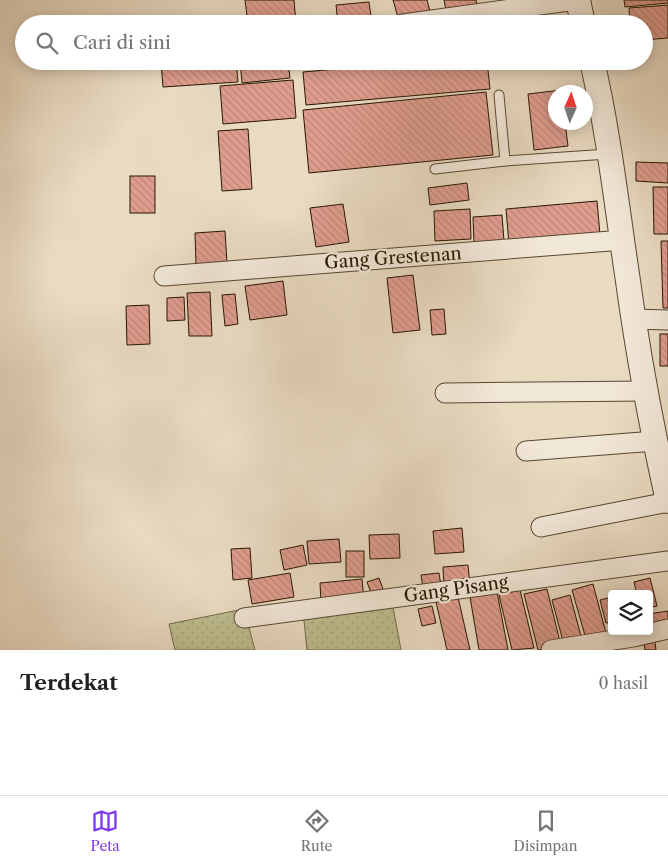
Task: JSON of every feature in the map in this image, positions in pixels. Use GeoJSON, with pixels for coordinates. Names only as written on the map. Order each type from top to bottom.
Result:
{"type":"FeatureCollection","features":[{"type":"Feature","properties":{"kind":"street"},"geometry":{"type":"LineString","coordinates":[[468,15],[577,0],[581,15]]}},
{"type":"Feature","properties":{"kind":"street"},"geometry":{"type":"LineString","coordinates":[[541,527],[668,501],[660,450],[646,391],[608,154],[605,123],[594,70]]}},
{"type":"Feature","properties":{"kind":"street","name":"Gang Grestenan"},"geometry":{"type":"LineString","coordinates":[[164,276],[622,240]]}},
{"type":"Feature","properties":{"kind":"street"},"geometry":{"type":"LineString","coordinates":[[634,319],[668,320]]}},
{"type":"Feature","properties":{"kind":"street"},"geometry":{"type":"LineString","coordinates":[[445,394],[646,391]]}},
{"type":"Feature","properties":{"kind":"street"},"geometry":{"type":"LineString","coordinates":[[526,452],[660,450]]}},
{"type":"Feature","properties":{"kind":"street","name":"Gang Pisang"},"geometry":{"type":"LineString","coordinates":[[244,618],[668,561]]}},
{"type":"Feature","properties":{"kind":"street"},"geometry":{"type":"LineString","coordinates":[[551,650],[633,637],[668,629]]}},
{"type":"Feature","properties":{"kind":"lane"},"geometry":{"type":"LineString","coordinates":[[499,95],[505,162]]}},
{"type":"Feature","properties":{"kind":"lane"},"geometry":{"type":"LineString","coordinates":[[435,169],[608,154]]}},
{"type":"Feature","properties":{"kind":"green space"},"geometry":{"type":"Polygon","coordinates":[[[390,591],[401,650],[307,650],[302,601],[390,591]]]}},
{"type":"Feature","properties":{"kind":"green space"},"geometry":{"type":"Polygon","coordinates":[[[244,609],[255,650],[175,650],[169,624],[244,609]]]}},
{"type":"Feature","properties":{"kind":"building"},"geometry":{"type":"Polygon","coordinates":[[[245,0],[294,0],[295,15],[247,15],[245,0]]]}},
{"type":"Feature","properties":{"kind":"building"},"geometry":{"type":"Polygon","coordinates":[[[393,0],[427,0],[431,15],[397,15],[393,0]]]}},
{"type":"Feature","properties":{"kind":"building"},"geometry":{"type":"Polygon","coordinates":[[[444,0],[476,0],[478,9],[447,15],[444,0]]]}},
{"type":"Feature","properties":{"kind":"building"},"geometry":{"type":"Polygon","coordinates":[[[624,0],[668,0],[668,3],[625,7],[624,0]]]}},
{"type":"Feature","properties":{"kind":"building"},"geometry":{"type":"Polygon","coordinates":[[[369,2],[371,15],[337,15],[336,5],[369,2]]]}},
{"type":"Feature","properties":{"kind":"building"},"geometry":{"type":"Polygon","coordinates":[[[668,5],[668,38],[653,39],[653,15],[629,15],[629,8],[668,5]]]}},
{"type":"Feature","properties":{"kind":"building"},"geometry":{"type":"Polygon","coordinates":[[[162,70],[237,70],[238,82],[163,87],[162,70]]]}},
{"type":"Feature","properties":{"kind":"building"},"geometry":{"type":"Polygon","coordinates":[[[241,70],[289,70],[290,78],[242,83],[241,70]]]}},
{"type":"Feature","properties":{"kind":"building"},"geometry":{"type":"Polygon","coordinates":[[[326,70],[488,70],[490,89],[306,105],[303,72],[326,70]]]}},
{"type":"Feature","properties":{"kind":"building"},"geometry":{"type":"Polygon","coordinates":[[[293,80],[296,118],[223,124],[220,86],[293,80]]]}},
{"type":"Feature","properties":{"kind":"building"},"geometry":{"type":"Polygon","coordinates":[[[486,92],[493,155],[309,173],[303,110],[486,92]]]}},
{"type":"Feature","properties":{"kind":"building"},"geometry":{"type":"Polygon","coordinates":[[[548,92],[548,130],[566,130],[568,146],[534,150],[528,94],[548,92]]]}},
{"type":"Feature","properties":{"kind":"building"},"geometry":{"type":"Polygon","coordinates":[[[248,129],[252,189],[222,191],[218,131],[248,129]]]}},
{"type":"Feature","properties":{"kind":"building"},"geometry":{"type":"Polygon","coordinates":[[[636,162],[668,163],[668,183],[636,181],[636,162]]]}},
{"type":"Feature","properties":{"kind":"building"},"geometry":{"type":"Polygon","coordinates":[[[130,176],[155,176],[155,213],[130,213],[130,176]]]}},
{"type":"Feature","properties":{"kind":"building"},"geometry":{"type":"Polygon","coordinates":[[[467,183],[469,200],[430,205],[428,188],[467,183]]]}},
{"type":"Feature","properties":{"kind":"building"},"geometry":{"type":"Polygon","coordinates":[[[653,187],[668,187],[668,234],[654,234],[653,187]]]}},
{"type":"Feature","properties":{"kind":"building"},"geometry":{"type":"Polygon","coordinates":[[[597,201],[600,235],[509,244],[506,209],[597,201]]]}},
{"type":"Feature","properties":{"kind":"building"},"geometry":{"type":"Polygon","coordinates":[[[343,204],[349,242],[316,247],[310,208],[343,204]]]}},
{"type":"Feature","properties":{"kind":"building"},"geometry":{"type":"Polygon","coordinates":[[[470,209],[471,239],[435,241],[434,211],[470,209]]]}},
{"type":"Feature","properties":{"kind":"building"},"geometry":{"type":"Polygon","coordinates":[[[502,215],[504,241],[474,242],[473,217],[502,215]]]}},
{"type":"Feature","properties":{"kind":"building"},"geometry":{"type":"Polygon","coordinates":[[[225,231],[227,263],[196,264],[195,233],[225,231]]]}},
{"type":"Feature","properties":{"kind":"building"},"geometry":{"type":"Polygon","coordinates":[[[661,241],[668,241],[668,308],[663,308],[661,241]]]}},
{"type":"Feature","properties":{"kind":"building"},"geometry":{"type":"Polygon","coordinates":[[[413,275],[420,330],[393,333],[387,278],[413,275]]]}},
{"type":"Feature","properties":{"kind":"building"},"geometry":{"type":"Polygon","coordinates":[[[283,281],[287,315],[250,320],[245,286],[283,281]]]}},
{"type":"Feature","properties":{"kind":"building"},"geometry":{"type":"Polygon","coordinates":[[[210,292],[212,336],[189,336],[187,293],[210,292]]]}},
{"type":"Feature","properties":{"kind":"building"},"geometry":{"type":"Polygon","coordinates":[[[235,294],[238,324],[225,326],[222,295],[235,294]]]}},
{"type":"Feature","properties":{"kind":"building"},"geometry":{"type":"Polygon","coordinates":[[[184,297],[185,320],[167,321],[167,298],[184,297]]]}},
{"type":"Feature","properties":{"kind":"building"},"geometry":{"type":"Polygon","coordinates":[[[149,305],[150,344],[127,345],[126,306],[149,305]]]}},
{"type":"Feature","properties":{"kind":"building"},"geometry":{"type":"Polygon","coordinates":[[[444,309],[446,334],[432,335],[430,310],[444,309]]]}},
{"type":"Feature","properties":{"kind":"building"},"geometry":{"type":"Polygon","coordinates":[[[660,334],[668,334],[668,366],[660,366],[660,334]]]}},
{"type":"Feature","properties":{"kind":"building"},"geometry":{"type":"Polygon","coordinates":[[[462,528],[464,552],[435,554],[433,531],[462,528]]]}},
{"type":"Feature","properties":{"kind":"building"},"geometry":{"type":"Polygon","coordinates":[[[399,534],[400,558],[370,559],[369,535],[399,534]]]}},
{"type":"Feature","properties":{"kind":"building"},"geometry":{"type":"Polygon","coordinates":[[[339,539],[341,562],[309,564],[307,541],[339,539]]]}},
{"type":"Feature","properties":{"kind":"building"},"geometry":{"type":"Polygon","coordinates":[[[303,545],[307,565],[284,570],[280,550],[303,545]]]}},
{"type":"Feature","properties":{"kind":"building"},"geometry":{"type":"Polygon","coordinates":[[[250,548],[252,578],[233,580],[231,549],[250,548]]]}},
{"type":"Feature","properties":{"kind":"building"},"geometry":{"type":"Polygon","coordinates":[[[346,551],[364,551],[364,577],[346,577],[346,551]]]}},
{"type":"Feature","properties":{"kind":"building"},"geometry":{"type":"Polygon","coordinates":[[[468,565],[470,585],[444,587],[443,567],[468,565]]]}},
{"type":"Feature","properties":{"kind":"building"},"geometry":{"type":"Polygon","coordinates":[[[290,573],[294,597],[252,604],[248,580],[290,573]]]}},
{"type":"Feature","properties":{"kind":"building"},"geometry":{"type":"Polygon","coordinates":[[[439,573],[441,586],[423,588],[421,575],[439,573]]]}},
{"type":"Feature","properties":{"kind":"building"},"geometry":{"type":"Polygon","coordinates":[[[379,578],[383,589],[371,593],[367,582],[379,578]]]}},
{"type":"Feature","properties":{"kind":"building"},"geometry":{"type":"Polygon","coordinates":[[[650,578],[653,590],[636,590],[634,582],[650,578]]]}},
{"type":"Feature","properties":{"kind":"building"},"geometry":{"type":"Polygon","coordinates":[[[362,579],[364,600],[321,603],[320,583],[362,579]]]}},
{"type":"Feature","properties":{"kind":"building"},"geometry":{"type":"Polygon","coordinates":[[[593,584],[606,633],[586,639],[572,590],[593,584]]]}},
{"type":"Feature","properties":{"kind":"building"},"geometry":{"type":"Polygon","coordinates":[[[547,589],[561,646],[538,650],[524,594],[547,589]]]}},
{"type":"Feature","properties":{"kind":"building"},"geometry":{"type":"Polygon","coordinates":[[[520,590],[534,648],[512,650],[499,595],[520,590]]]}},
{"type":"Feature","properties":{"kind":"building"},"geometry":{"type":"Polygon","coordinates":[[[653,590],[657,606],[653,607],[653,590]]]}},
{"type":"Feature","properties":{"kind":"building"},"geometry":{"type":"Polygon","coordinates":[[[497,592],[508,650],[479,650],[470,597],[497,592]]]}},
{"type":"Feature","properties":{"kind":"building"},"geometry":{"type":"Polygon","coordinates":[[[570,595],[582,640],[564,645],[552,600],[570,595]]]}},
{"type":"Feature","properties":{"kind":"building"},"geometry":{"type":"Polygon","coordinates":[[[458,597],[470,650],[447,650],[436,602],[458,597]]]}},
{"type":"Feature","properties":{"kind":"building"},"geometry":{"type":"Polygon","coordinates":[[[608,598],[608,623],[606,623],[600,600],[608,598]]]}},
{"type":"Feature","properties":{"kind":"building"},"geometry":{"type":"Polygon","coordinates":[[[432,606],[436,623],[422,626],[418,609],[432,606]]]}},
{"type":"Feature","properties":{"kind":"building"},"geometry":{"type":"Polygon","coordinates":[[[668,611],[668,626],[653,625],[653,613],[668,611]]]}},
{"type":"Feature","properties":{"kind":"building"},"geometry":{"type":"Polygon","coordinates":[[[655,642],[656,650],[645,650],[644,644],[655,642]]]}}]}
